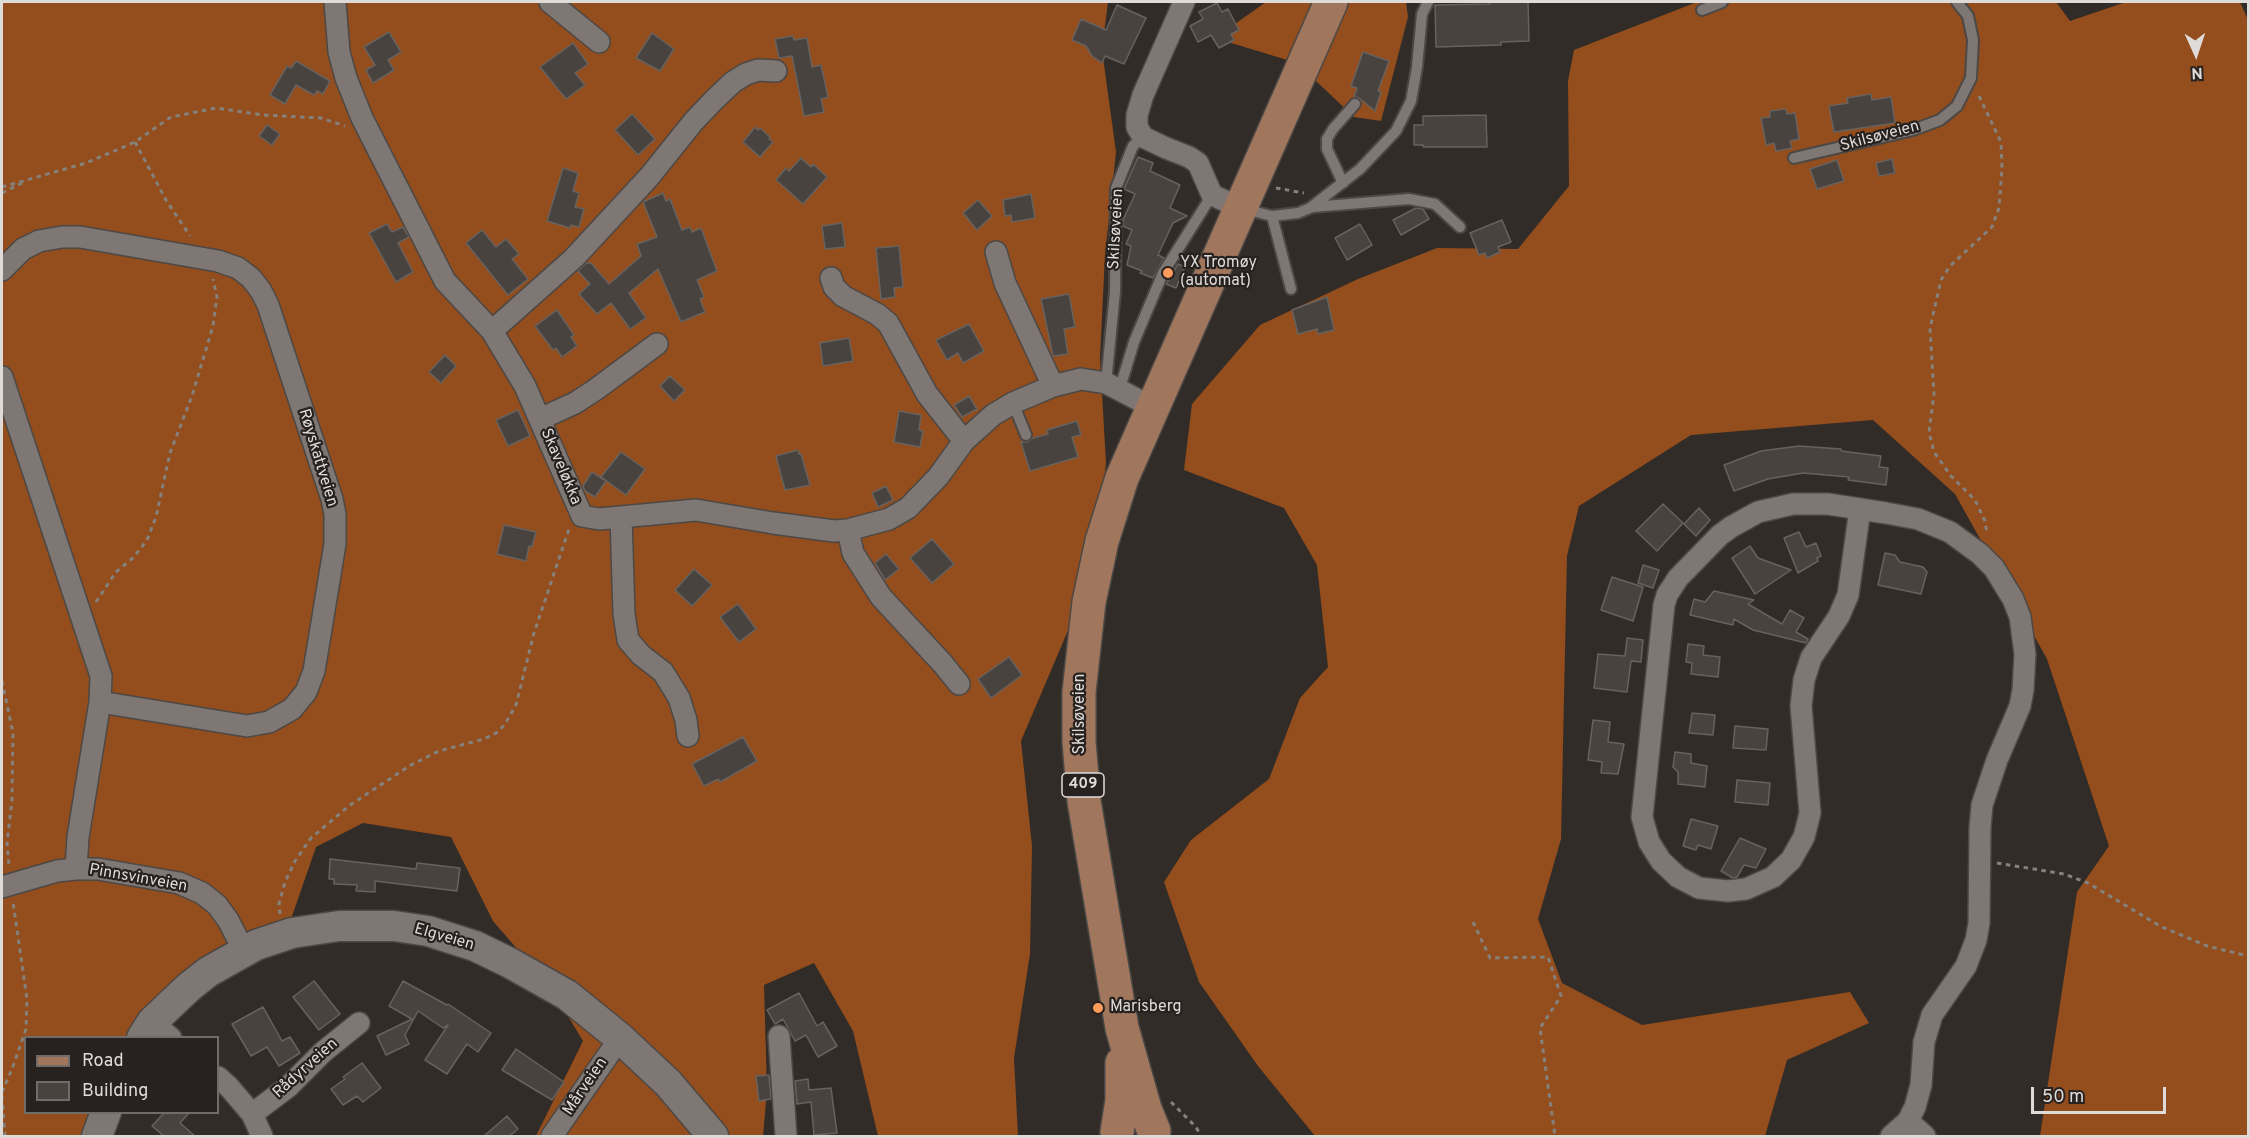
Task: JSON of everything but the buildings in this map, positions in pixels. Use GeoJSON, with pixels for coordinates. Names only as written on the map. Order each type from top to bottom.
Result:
{"type":"FeatureCollection","features":[{"type":"Feature","properties":{"kind":"main road","name":"Skilsøveien"},"geometry":{"type":"LineString","coordinates":[[1158,1134],[1145,1109],[1122,1028],[1084,801],[1079,742],[1079,692],[1089,602],[1102,541],[1122,478],[1236,205],[1331,2]]}},
{"type":"Feature","properties":{"kind":"main road","name":"Elgveien"},"geometry":{"type":"LineString","coordinates":[[155,1032],[166,1007],[208,972],[256,945],[292,933],[339,926],[394,926],[428,931],[475,946],[567,995],[620,1038],[668,1083],[713,1137]]}},
{"type":"Feature","properties":{"kind":"main road","name":"Skilsøveien"},"geometry":{"type":"LineString","coordinates":[[1113,1134],[1122,1100],[1122,1028]]}},
{"type":"Feature","properties":{"kind":"main road"},"geometry":{"type":"LineString","coordinates":[[98,1137],[106,1114]]}},
{"type":"Feature","properties":{"kind":"main road","name":"Skilsøveien"},"geometry":{"type":"LineString","coordinates":[[1113,1134],[1135,1127],[1158,1134]]}},
{"type":"Feature","properties":{"kind":"street","name":"Skaveløkka"},"geometry":{"type":"LineString","coordinates":[[335,2],[339,52],[346,78],[362,118],[445,281],[492,331],[525,386],[582,516],[599,519],[696,510],[772,523],[834,531],[848,530],[889,519],[908,508],[938,477],[964,441],[993,416],[1013,403],[1053,386],[1081,379],[1113,385]]}},
{"type":"Feature","properties":{"kind":"street"},"geometry":{"type":"LineString","coordinates":[[550,2],[599,42]]}},
{"type":"Feature","properties":{"kind":"street"},"geometry":{"type":"LineString","coordinates":[[1184,2],[1143,95],[1137,115],[1137,127],[1143,136],[1198,163],[1236,205]]}},
{"type":"Feature","properties":{"kind":"street"},"geometry":{"type":"LineString","coordinates":[[492,331],[574,258],[649,177],[694,121],[733,82],[758,70],[776,71]]}},
{"type":"Feature","properties":{"kind":"street","name":"Røyskattveien"},"geometry":{"type":"LineString","coordinates":[[2,270],[23,249],[39,241],[62,237],[80,237],[204,258],[238,268],[251,278],[268,305],[332,499],[336,529],[335,544],[314,671],[306,692],[292,709],[276,719],[258,725],[236,725],[100,702]]}},
{"type":"Feature","properties":{"kind":"street"},"geometry":{"type":"LineString","coordinates":[[996,252],[1005,283],[1053,386]]}},
{"type":"Feature","properties":{"kind":"street"},"geometry":{"type":"LineString","coordinates":[[831,278],[834,287],[843,296],[888,323],[927,394],[964,441]]}},
{"type":"Feature","properties":{"kind":"street"},"geometry":{"type":"LineString","coordinates":[[540,419],[575,403],[657,344]]}},
{"type":"Feature","properties":{"kind":"street"},"geometry":{"type":"LineString","coordinates":[[2,377],[100,676],[100,702],[78,837],[76,869]]}},
{"type":"Feature","properties":{"kind":"street"},"geometry":{"type":"LineString","coordinates":[[1113,385],[1152,407]]}},
{"type":"Feature","properties":{"kind":"street"},"geometry":{"type":"LineString","coordinates":[[1860,509],[1848,595],[1839,616],[1811,658],[1801,694],[1810,813],[1798,850],[1784,869],[1759,885],[1728,891],[1699,888],[1678,877],[1654,851],[1645,831],[1642,817],[1661,627],[1667,595],[1687,568],[1720,535],[1744,518],[1758,512],[1811,502],[1860,509],[1905,516],[1936,525],[1967,543],[1994,568],[2013,599],[2024,637],[2025,672],[2020,706],[1997,760],[1982,805],[1979,923],[1976,940],[1966,966],[1932,1015],[1924,1042],[1921,1085],[1915,1107],[1908,1121],[1891,1137]]}},
{"type":"Feature","properties":{"kind":"street"},"geometry":{"type":"LineString","coordinates":[[621,517],[624,614],[628,640],[641,655],[663,672],[679,698],[688,736]]}},
{"type":"Feature","properties":{"kind":"street"},"geometry":{"type":"LineString","coordinates":[[848,530],[853,553],[881,597],[959,684]]}},
{"type":"Feature","properties":{"kind":"street","name":"Pinnsvinveien"},"geometry":{"type":"LineString","coordinates":[[6,886],[57,871],[76,869],[109,871],[179,883],[202,893],[217,905],[228,920],[244,951]]}},
{"type":"Feature","properties":{"kind":"street","name":"Rådyrveien"},"geometry":{"type":"LineString","coordinates":[[252,1114],[288,1087],[323,1052],[359,1023]]}},
{"type":"Feature","properties":{"kind":"street"},"geometry":{"type":"LineString","coordinates":[[779,1036],[786,1137]]}},
{"type":"Feature","properties":{"kind":"street","name":"Mårveien"},"geometry":{"type":"LineString","coordinates":[[552,1137],[620,1038]]}},
{"type":"Feature","properties":{"kind":"street"},"geometry":{"type":"LineString","coordinates":[[219,1078],[252,1114],[262,1137]]}},
{"type":"Feature","properties":{"kind":"street"},"geometry":{"type":"LineString","coordinates":[[1908,1121],[1925,1137]]}},
{"type":"Feature","properties":{"kind":"lane"},"geometry":{"type":"LineString","coordinates":[[1113,385],[1163,273],[1236,205],[1272,216],[1298,213],[1310,208],[1360,169],[1396,131],[1411,101],[1418,67],[1422,14],[1428,2]]}},
{"type":"Feature","properties":{"kind":"lane"},"geometry":{"type":"LineString","coordinates":[[1702,10],[1722,2]]}},
{"type":"Feature","properties":{"kind":"lane","name":"Skilsøveien"},"geometry":{"type":"LineString","coordinates":[[1794,158],[1913,130],[1940,120],[1958,106],[1971,78],[1973,40],[1968,16],[1957,2]]}},
{"type":"Feature","properties":{"kind":"lane"},"geometry":{"type":"LineString","coordinates":[[1343,183],[1327,149],[1327,139],[1355,104]]}},
{"type":"Feature","properties":{"kind":"lane","name":"Skilsøveien"},"geometry":{"type":"LineString","coordinates":[[1113,385],[1116,188],[1133,146],[1143,136]]}},
{"type":"Feature","properties":{"kind":"lane"},"geometry":{"type":"LineString","coordinates":[[1310,208],[1409,199],[1435,204],[1460,227]]}},
{"type":"Feature","properties":{"kind":"lane"},"geometry":{"type":"LineString","coordinates":[[1272,216],[1291,289]]}},
{"type":"Feature","properties":{"kind":"lane"},"geometry":{"type":"LineString","coordinates":[[1013,403],[1026,435]]}},
{"type":"Feature","properties":{"kind":"path"},"geometry":{"type":"LineString","coordinates":[[1971,78],[2001,142],[1999,208],[1992,227],[1950,266],[1941,280],[1930,328],[1934,394],[1929,432],[1934,452],[1951,476],[1975,500],[1985,522],[1994,568]]}},
{"type":"Feature","properties":{"kind":"path"},"geometry":{"type":"LineString","coordinates":[[2,186],[86,163],[135,142],[171,117],[216,108],[264,115],[321,118],[349,127],[376,142]]}},
{"type":"Feature","properties":{"kind":"path"},"geometry":{"type":"LineString","coordinates":[[84,624],[91,609],[117,572],[134,557],[147,540],[156,518],[170,453],[192,396],[213,326],[217,297],[211,268],[166,200],[135,142]]}},
{"type":"Feature","properties":{"kind":"path"},"geometry":{"type":"LineString","coordinates":[[2,194],[29,179]]}},
{"type":"Feature","properties":{"kind":"path"},"geometry":{"type":"LineString","coordinates":[[1236,205],[1267,202],[1276,188],[1306,194]]}},
{"type":"Feature","properties":{"kind":"path"},"geometry":{"type":"LineString","coordinates":[[282,937],[279,904],[285,882],[295,861],[311,838],[350,806],[411,765],[439,751],[484,739],[498,732],[505,724],[516,705],[534,633],[577,508]]}},
{"type":"Feature","properties":{"kind":"path"},"geometry":{"type":"LineString","coordinates":[[2,681],[14,732],[6,886],[27,999],[26,1029],[2,1094],[5,1137]]}},
{"type":"Feature","properties":{"kind":"path"},"geometry":{"type":"LineString","coordinates":[[1981,860],[2064,874],[2088,883],[2160,926],[2207,945],[2248,956]]}},
{"type":"Feature","properties":{"kind":"path"},"geometry":{"type":"LineString","coordinates":[[1473,922],[1490,958],[1548,957],[1562,996],[1540,1028],[1556,1137]]}},
{"type":"Feature","properties":{"kind":"path"},"geometry":{"type":"LineString","coordinates":[[1164,1095],[1196,1127],[1201,1137]]}},
{"type":"Feature","properties":{"kind":"shaded area"},"geometry":{"type":"Polygon","coordinates":[[[2,2],[1108,2],[1102,50],[1116,152],[1105,255],[1100,358],[1106,463],[1095,567],[1021,741],[1032,846],[1030,954],[1014,1058],[1018,1136],[878,1136],[853,1031],[814,963],[764,985],[767,1090],[763,1136],[536,1136],[583,1041],[551,988],[493,921],[451,837],[363,823],[316,847],[290,922],[205,983],[153,1036],[24,1036],[24,1114],[114,1114],[106,1136],[2,1136],[2,2]]]}},
{"type":"Feature","properties":{"kind":"shaded area"},"geometry":{"type":"Polygon","coordinates":[[[1266,2],[1406,2],[1408,17],[1381,121],[1354,117],[1297,63],[1215,38],[1266,2]]]}},
{"type":"Feature","properties":{"kind":"shaded area"},"geometry":{"type":"Polygon","coordinates":[[[1697,2],[2056,2],[2070,21],[2126,2],[2240,2],[2248,20],[2248,1136],[2040,1136],[2077,892],[2109,846],[2047,659],[1955,494],[1873,420],[1691,435],[1579,506],[1567,556],[1561,839],[1538,919],[1562,983],[1642,1025],[1850,992],[1869,1023],[1787,1060],[1765,1136],[1315,1136],[1258,1066],[1199,982],[1164,882],[1191,840],[1269,779],[1300,698],[1328,667],[1317,565],[1284,508],[1184,470],[1192,404],[1260,325],[1358,279],[1437,248],[1518,249],[1569,186],[1568,81],[1574,50],[1697,2]]]}},
{"type":"Feature","properties":{"kind":"place","name":"YX Tromøy (automat)"},"geometry":{"type":"Point","coordinates":[1168,273]}},
{"type":"Feature","properties":{"kind":"place","name":"Marisberg"},"geometry":{"type":"Point","coordinates":[1098,1008]}}]}
